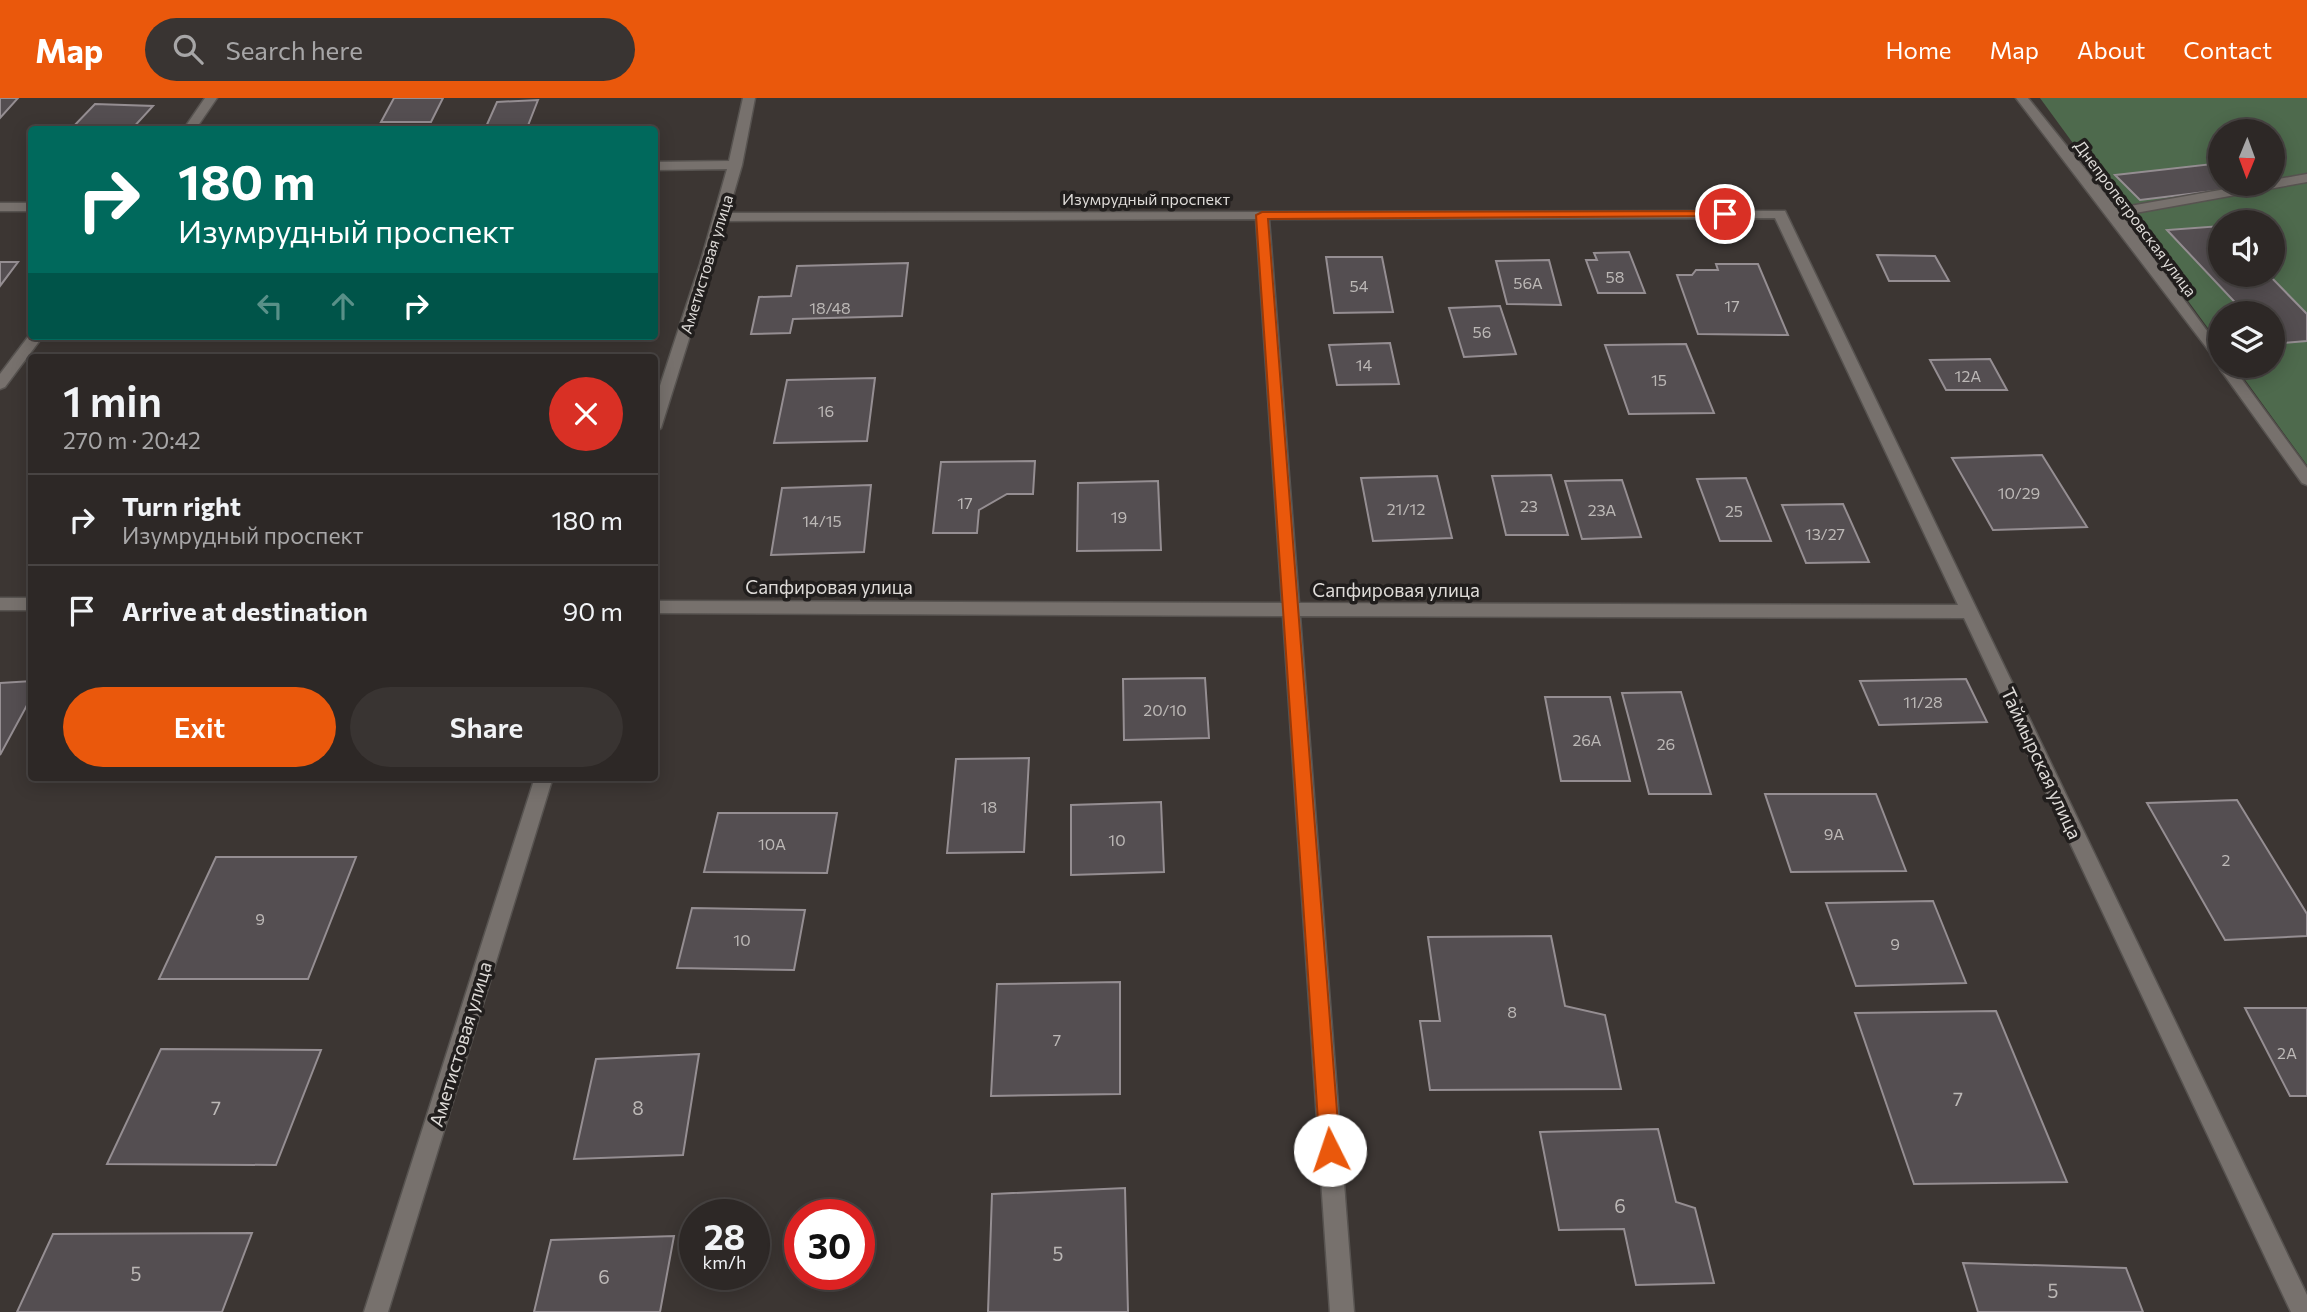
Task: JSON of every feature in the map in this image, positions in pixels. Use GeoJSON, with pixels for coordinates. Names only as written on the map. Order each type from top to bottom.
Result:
{"type":"FeatureCollection","features":[{"type":"Feature","properties":{"kind":"street"},"geometry":{"type":"LineString","coordinates":[[192,126],[211,98]]}},
{"type":"Feature","properties":{"kind":"street","name":"Аметистовая улица"},"geometry":{"type":"LineString","coordinates":[[658,416],[722,217],[736,165],[749,98]]}},
{"type":"Feature","properties":{"kind":"street","name":"Днепропетровская улица"},"geometry":{"type":"LineString","coordinates":[[2022,98],[2113,213],[2208,342]]}},
{"type":"Feature","properties":{"kind":"street"},"geometry":{"type":"LineString","coordinates":[[658,166],[736,165]]}},
{"type":"Feature","properties":{"kind":"street"},"geometry":{"type":"LineString","coordinates":[[2113,213],[2307,178]]}},
{"type":"Feature","properties":{"kind":"street"},"geometry":{"type":"LineString","coordinates":[[0,207],[28,207]]}},
{"type":"Feature","properties":{"kind":"street","name":"Изумрудный проспект"},"geometry":{"type":"LineString","coordinates":[[722,217],[1780,214]]}},
{"type":"Feature","properties":{"kind":"street","name":"Таймырская улица"},"geometry":{"type":"LineString","coordinates":[[1780,214],[2303,1312]]}},
{"type":"Feature","properties":{"kind":"street"},"geometry":{"type":"LineString","coordinates":[[1262,215],[1342,1312]]}},
{"type":"Feature","properties":{"kind":"street"},"geometry":{"type":"LineString","coordinates":[[0,384],[33,340]]}},
{"type":"Feature","properties":{"kind":"street"},"geometry":{"type":"LineString","coordinates":[[2234,378],[2307,479]]}},
{"type":"Feature","properties":{"kind":"street"},"geometry":{"type":"LineString","coordinates":[[0,604],[28,604]]}},
{"type":"Feature","properties":{"kind":"street","name":"Сапфировая улица"},"geometry":{"type":"LineString","coordinates":[[658,607],[1970,612]]}},
{"type":"Feature","properties":{"kind":"street","name":"Аметистовая улица"},"geometry":{"type":"LineString","coordinates":[[376,1312],[543,781]]}},
{"type":"Feature","properties":{"kind":"green space"},"geometry":{"type":"Polygon","coordinates":[[[2040,98],[2307,98],[2307,465],[2244,378],[2285,378],[2285,301],[2208,301],[2208,328],[2040,98]]]}},
{"type":"Feature","properties":{"kind":"building"},"geometry":{"type":"Polygon","coordinates":[[[0,98],[18,98],[0,118],[0,98]]]}},
{"type":"Feature","properties":{"kind":"building"},"geometry":{"type":"Polygon","coordinates":[[[394,98],[443,98],[431,122],[381,122],[394,98]]]}},
{"type":"Feature","properties":{"kind":"building"},"geometry":{"type":"Polygon","coordinates":[[[538,100],[528,126],[486,126],[497,102],[538,100]]]}},
{"type":"Feature","properties":{"kind":"building"},"geometry":{"type":"Polygon","coordinates":[[[95,104],[153,106],[135,126],[74,126],[95,104]]]}},
{"type":"Feature","properties":{"kind":"building"},"geometry":{"type":"Polygon","coordinates":[[[2208,164],[2208,192],[2140,200],[2115,175],[2208,164]]]}},
{"type":"Feature","properties":{"kind":"building"},"geometry":{"type":"Polygon","coordinates":[[[2208,227],[2208,274],[2167,230],[2208,227]]]}},
{"type":"Feature","properties":{"kind":"building"},"geometry":{"type":"Polygon","coordinates":[[[1629,252],[1645,293],[1598,293],[1586,260],[1597,260],[1594,253],[1629,252]]]}},
{"type":"Feature","properties":{"kind":"building"},"geometry":{"type":"Polygon","coordinates":[[[1877,255],[1935,256],[1949,281],[1889,281],[1877,255]]]}},
{"type":"Feature","properties":{"kind":"building"},"geometry":{"type":"Polygon","coordinates":[[[1326,257],[1382,257],[1393,312],[1334,313],[1326,257]]]}},
{"type":"Feature","properties":{"kind":"building"},"geometry":{"type":"Polygon","coordinates":[[[1549,260],[1561,305],[1507,304],[1496,261],[1549,260]]]}},
{"type":"Feature","properties":{"kind":"building"},"geometry":{"type":"Polygon","coordinates":[[[0,262],[18,262],[0,286],[0,262]]]}},
{"type":"Feature","properties":{"kind":"building"},"geometry":{"type":"Polygon","coordinates":[[[908,263],[902,316],[793,319],[790,333],[751,334],[759,297],[791,296],[797,266],[908,263]]]}},
{"type":"Feature","properties":{"kind":"building"},"geometry":{"type":"Polygon","coordinates":[[[1716,264],[1758,264],[1788,335],[1698,334],[1677,275],[1692,275],[1696,270],[1718,270],[1716,264]]]}},
{"type":"Feature","properties":{"kind":"building"},"geometry":{"type":"Polygon","coordinates":[[[2221,287],[2281,287],[2307,314],[2307,341],[2285,343],[2285,301],[2234,301],[2221,287]]]}},
{"type":"Feature","properties":{"kind":"building"},"geometry":{"type":"Polygon","coordinates":[[[1500,306],[1516,354],[1464,357],[1449,308],[1500,306]]]}},
{"type":"Feature","properties":{"kind":"building"},"geometry":{"type":"Polygon","coordinates":[[[1390,343],[1399,384],[1337,385],[1329,345],[1390,343]]]}},
{"type":"Feature","properties":{"kind":"building"},"geometry":{"type":"Polygon","coordinates":[[[1686,344],[1714,413],[1629,414],[1605,345],[1686,344]]]}},
{"type":"Feature","properties":{"kind":"building"},"geometry":{"type":"Polygon","coordinates":[[[1990,359],[2007,390],[1946,390],[1930,360],[1990,359]]]}},
{"type":"Feature","properties":{"kind":"building"},"geometry":{"type":"Polygon","coordinates":[[[875,378],[867,441],[774,443],[787,380],[875,378]]]}},
{"type":"Feature","properties":{"kind":"building"},"geometry":{"type":"Polygon","coordinates":[[[2042,455],[2087,527],[1993,530],[1952,458],[2042,455]]]}},
{"type":"Feature","properties":{"kind":"building"},"geometry":{"type":"Polygon","coordinates":[[[1035,461],[1033,494],[1007,494],[979,510],[977,533],[933,533],[941,462],[1035,461]]]}},
{"type":"Feature","properties":{"kind":"building"},"geometry":{"type":"Polygon","coordinates":[[[1551,475],[1568,535],[1506,535],[1492,476],[1551,475]]]}},
{"type":"Feature","properties":{"kind":"building"},"geometry":{"type":"Polygon","coordinates":[[[1437,476],[1452,538],[1373,541],[1361,478],[1437,476]]]}},
{"type":"Feature","properties":{"kind":"building"},"geometry":{"type":"Polygon","coordinates":[[[1746,478],[1771,541],[1720,541],[1697,479],[1746,478]]]}},
{"type":"Feature","properties":{"kind":"building"},"geometry":{"type":"Polygon","coordinates":[[[1622,480],[1641,537],[1582,539],[1565,481],[1622,480]]]}},
{"type":"Feature","properties":{"kind":"building"},"geometry":{"type":"Polygon","coordinates":[[[1158,481],[1161,550],[1077,551],[1078,483],[1158,481]]]}},
{"type":"Feature","properties":{"kind":"building"},"geometry":{"type":"Polygon","coordinates":[[[871,485],[864,552],[771,555],[782,488],[871,485]]]}},
{"type":"Feature","properties":{"kind":"building"},"geometry":{"type":"Polygon","coordinates":[[[1843,504],[1869,562],[1806,563],[1782,505],[1843,504]]]}},
{"type":"Feature","properties":{"kind":"building"},"geometry":{"type":"Polygon","coordinates":[[[1205,678],[1209,738],[1124,740],[1123,679],[1205,678]]]}},
{"type":"Feature","properties":{"kind":"building"},"geometry":{"type":"Polygon","coordinates":[[[1966,679],[1987,722],[1879,725],[1860,681],[1966,679]]]}},
{"type":"Feature","properties":{"kind":"building"},"geometry":{"type":"Polygon","coordinates":[[[28,681],[28,703],[0,755],[0,683],[28,681]]]}},
{"type":"Feature","properties":{"kind":"building"},"geometry":{"type":"Polygon","coordinates":[[[1681,692],[1711,794],[1649,794],[1622,693],[1681,692]]]}},
{"type":"Feature","properties":{"kind":"building"},"geometry":{"type":"Polygon","coordinates":[[[1545,697],[1610,697],[1630,781],[1561,781],[1545,697]]]}},
{"type":"Feature","properties":{"kind":"building"},"geometry":{"type":"Polygon","coordinates":[[[1029,758],[1024,852],[947,853],[956,759],[1029,758]]]}},
{"type":"Feature","properties":{"kind":"building"},"geometry":{"type":"Polygon","coordinates":[[[1765,794],[1876,794],[1906,871],[1791,872],[1765,794]]]}},
{"type":"Feature","properties":{"kind":"building"},"geometry":{"type":"Polygon","coordinates":[[[2237,800],[2307,914],[2307,936],[2225,940],[2147,803],[2237,800]]]}},
{"type":"Feature","properties":{"kind":"building"},"geometry":{"type":"Polygon","coordinates":[[[1161,802],[1164,872],[1071,875],[1071,805],[1161,802]]]}},
{"type":"Feature","properties":{"kind":"building"},"geometry":{"type":"Polygon","coordinates":[[[718,813],[837,813],[827,873],[704,872],[718,813]]]}},
{"type":"Feature","properties":{"kind":"building"},"geometry":{"type":"Polygon","coordinates":[[[216,857],[356,857],[308,979],[159,979],[216,857]]]}},
{"type":"Feature","properties":{"kind":"building"},"geometry":{"type":"Polygon","coordinates":[[[1933,901],[1966,983],[1856,986],[1826,903],[1933,901]]]}},
{"type":"Feature","properties":{"kind":"building"},"geometry":{"type":"Polygon","coordinates":[[[692,908],[805,910],[794,970],[677,968],[692,908]]]}},
{"type":"Feature","properties":{"kind":"building"},"geometry":{"type":"Polygon","coordinates":[[[1551,936],[1565,1006],[1605,1015],[1621,1089],[1430,1090],[1420,1021],[1440,1021],[1428,937],[1551,936]]]}},
{"type":"Feature","properties":{"kind":"building"},"geometry":{"type":"Polygon","coordinates":[[[1120,982],[1120,1094],[991,1096],[997,984],[1120,982]]]}},
{"type":"Feature","properties":{"kind":"building"},"geometry":{"type":"Polygon","coordinates":[[[2245,1008],[2307,1008],[2307,1096],[2290,1096],[2245,1008]]]}},
{"type":"Feature","properties":{"kind":"building"},"geometry":{"type":"Polygon","coordinates":[[[1996,1011],[2067,1182],[1914,1184],[1855,1013],[1996,1011]]]}},
{"type":"Feature","properties":{"kind":"building"},"geometry":{"type":"Polygon","coordinates":[[[161,1049],[321,1050],[276,1165],[107,1164],[161,1049]]]}},
{"type":"Feature","properties":{"kind":"building"},"geometry":{"type":"Polygon","coordinates":[[[699,1054],[683,1155],[574,1159],[596,1059],[699,1054]]]}},
{"type":"Feature","properties":{"kind":"building"},"geometry":{"type":"Polygon","coordinates":[[[1658,1129],[1676,1202],[1695,1208],[1714,1283],[1636,1285],[1624,1229],[1559,1230],[1540,1132],[1658,1129]]]}},
{"type":"Feature","properties":{"kind":"building"},"geometry":{"type":"Polygon","coordinates":[[[1125,1188],[1128,1312],[988,1312],[992,1194],[1125,1188]]]}},
{"type":"Feature","properties":{"kind":"building"},"geometry":{"type":"Polygon","coordinates":[[[252,1233],[222,1312],[17,1312],[53,1234],[252,1233]]]}},
{"type":"Feature","properties":{"kind":"building"},"geometry":{"type":"Polygon","coordinates":[[[674,1236],[660,1312],[534,1312],[551,1240],[674,1236]]]}},
{"type":"Feature","properties":{"kind":"building"},"geometry":{"type":"Polygon","coordinates":[[[1963,1263],[2126,1268],[2143,1312],[1978,1312],[1963,1263]]]}},
{"type":"Feature","properties":{"kind":"route"},"geometry":{"type":"LineString","coordinates":[[1330,1150],[1262,215],[1725,214]]}}]}
